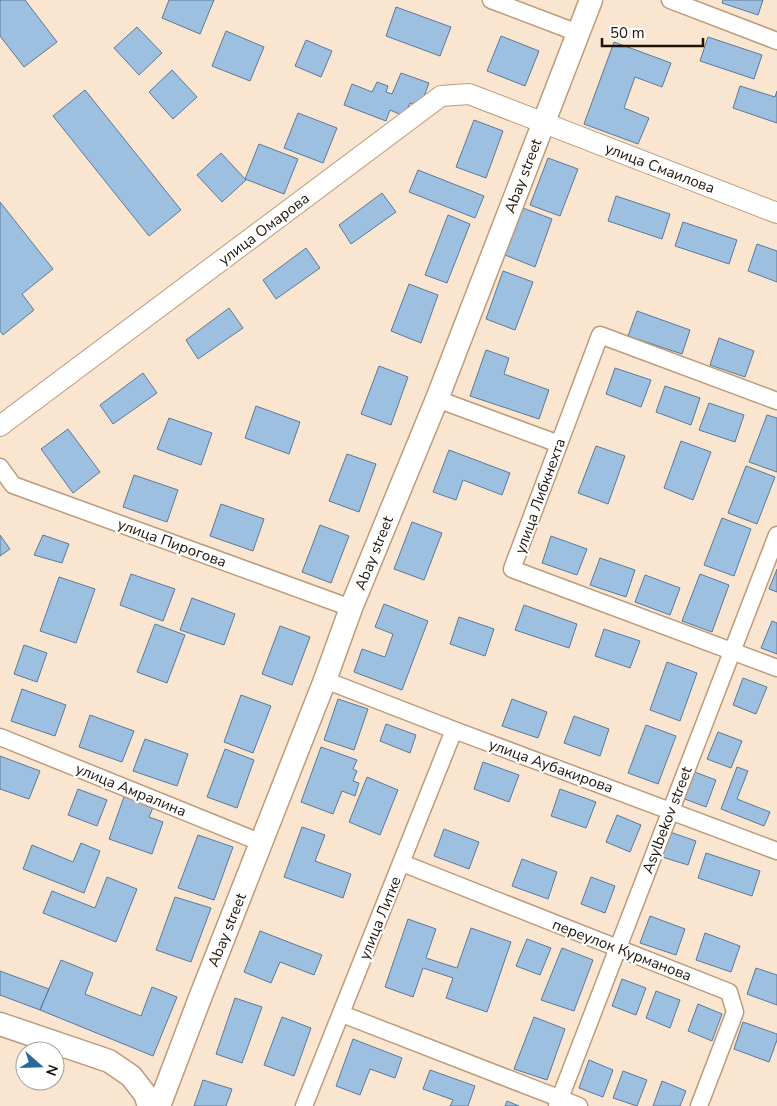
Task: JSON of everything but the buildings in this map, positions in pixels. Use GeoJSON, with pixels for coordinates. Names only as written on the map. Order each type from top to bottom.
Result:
{"type":"FeatureCollection","features":[{"type":"Feature","properties":{"kind":"main road","name":"Abay street"},"geometry":{"type":"LineString","coordinates":[[159,1106],[326,680],[351,608],[436,399],[591,0]]}},
{"type":"Feature","properties":{"kind":"main road"},"geometry":{"type":"LineString","coordinates":[[0,1024],[109,1061],[131,1076],[145,1094],[149,1106]]}},
{"type":"Feature","properties":{"kind":"street"},"geometry":{"type":"LineString","coordinates":[[491,0],[578,33]]}},
{"type":"Feature","properties":{"kind":"street"},"geometry":{"type":"LineString","coordinates":[[670,0],[777,41]]}},
{"type":"Feature","properties":{"kind":"street","name":"улица Омарова"},"geometry":{"type":"LineString","coordinates":[[0,426],[441,96],[469,94],[543,122]]}},
{"type":"Feature","properties":{"kind":"street","name":"улица Смаилова"},"geometry":{"type":"LineString","coordinates":[[543,122],[777,213]]}},
{"type":"Feature","properties":{"kind":"street","name":"улица Либкнехта"},"geometry":{"type":"LineString","coordinates":[[777,401],[600,334],[512,569],[777,668]]}},
{"type":"Feature","properties":{"kind":"street"},"geometry":{"type":"LineString","coordinates":[[436,399],[559,444]]}},
{"type":"Feature","properties":{"kind":"street","name":"улица Пирогова"},"geometry":{"type":"LineString","coordinates":[[0,467],[13,485],[351,608]]}},
{"type":"Feature","properties":{"kind":"street","name":"Asylbekov street"},"geometry":{"type":"LineString","coordinates":[[559,1102],[777,535]]}},
{"type":"Feature","properties":{"kind":"street","name":"улица Аубакирова"},"geometry":{"type":"LineString","coordinates":[[326,680],[777,851]]}},
{"type":"Feature","properties":{"kind":"street","name":"улица Литке"},"geometry":{"type":"LineString","coordinates":[[304,1106],[454,730]]}},
{"type":"Feature","properties":{"kind":"street","name":"улица Амралина"},"geometry":{"type":"LineString","coordinates":[[0,737],[262,843]]}},
{"type":"Feature","properties":{"kind":"street","name":"переулок Курманова"},"geometry":{"type":"LineString","coordinates":[[402,863],[729,992],[735,1012],[699,1106]]}},
{"type":"Feature","properties":{"kind":"street"},"geometry":{"type":"LineString","coordinates":[[342,1014],[559,1102],[579,1106]]}}]}
